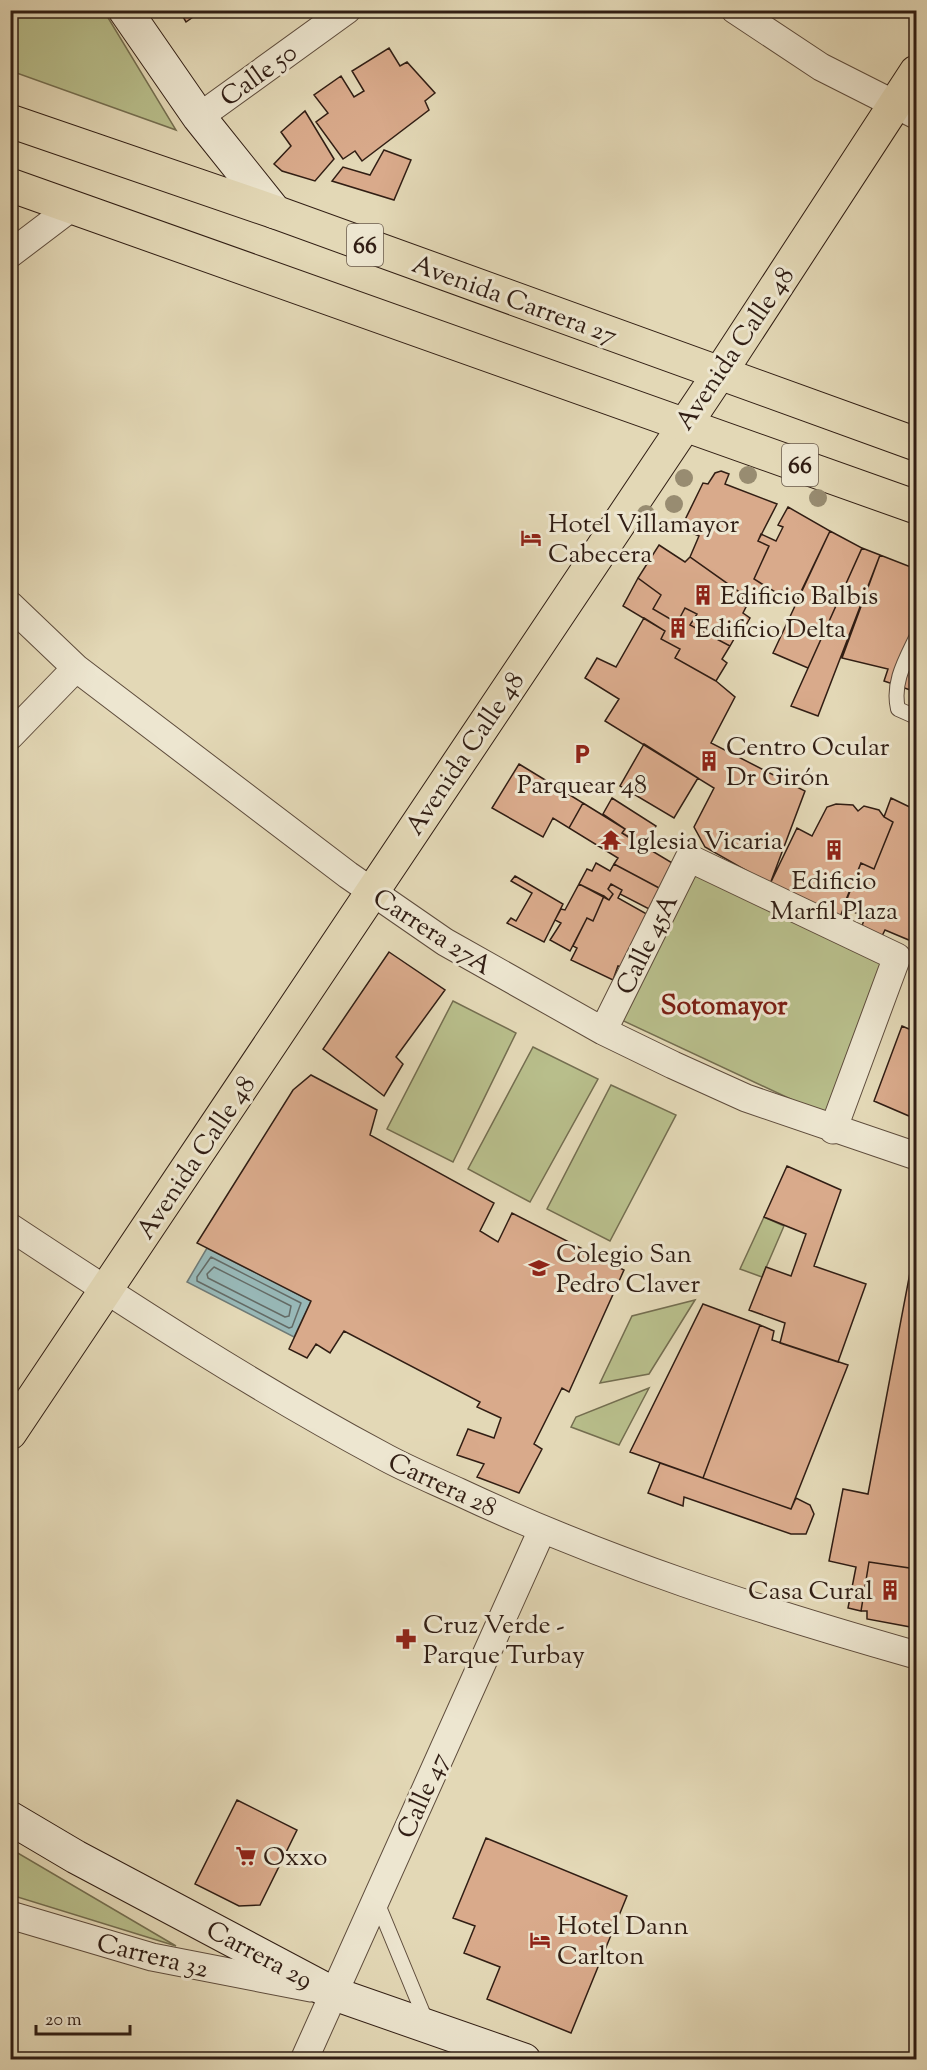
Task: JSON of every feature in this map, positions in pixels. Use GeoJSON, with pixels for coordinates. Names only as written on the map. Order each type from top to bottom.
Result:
{"type":"FeatureCollection","features":[{"type":"Feature","properties":{"kind":"main road","name":"Avenida Calle 48"},"geometry":{"type":"LineString","coordinates":[[10,1433],[683,424],[905,110],[916,72]]}},
{"type":"Feature","properties":{"kind":"main road","name":"Avenida Carrera 27"},"geometry":{"type":"LineString","coordinates":[[10,121],[275,212],[916,444]]}},
{"type":"Feature","properties":{"kind":"main road","name":"66"},"geometry":{"type":"LineString","coordinates":[[10,185],[916,507]]}},
{"type":"Feature","properties":{"kind":"street","name":"Calle 50"},"geometry":{"type":"LineString","coordinates":[[125,10],[199,117],[275,212]]}},
{"type":"Feature","properties":{"kind":"street","name":"Calle 50"},"geometry":{"type":"LineString","coordinates":[[199,117],[347,10]]}},
{"type":"Feature","properties":{"kind":"street"},"geometry":{"type":"LineString","coordinates":[[735,10],[821,67],[905,110]]}},
{"type":"Feature","properties":{"kind":"street"},"geometry":{"type":"LineString","coordinates":[[10,254],[72,207]]}},
{"type":"Feature","properties":{"kind":"street","name":"Carrera 27A"},"geometry":{"type":"LineString","coordinates":[[10,605],[76,669],[372,892],[445,942],[603,1031],[746,1098],[833,1130],[916,1156]]}},
{"type":"Feature","properties":{"kind":"street"},"geometry":{"type":"LineString","coordinates":[[10,736],[76,669]]}},
{"type":"Feature","properties":{"kind":"street","name":"Calle 45A"},"geometry":{"type":"LineString","coordinates":[[603,1031],[689,858],[897,957],[833,1130]]}},
{"type":"Feature","properties":{"kind":"street","name":"Carrera 28"},"geometry":{"type":"LineString","coordinates":[[10,1227],[243,1376],[383,1456],[542,1530],[674,1581],[806,1624],[916,1655]]}},
{"type":"Feature","properties":{"kind":"street","name":"Calle 47"},"geometry":{"type":"LineString","coordinates":[[304,2060],[332,1993],[542,1530]]}},
{"type":"Feature","properties":{"kind":"street","name":"Carrera 29"},"geometry":{"type":"LineString","coordinates":[[10,1818],[76,1857],[332,1993],[524,2060]]}},
{"type":"Feature","properties":{"kind":"street","name":"Carrera 32"},"geometry":{"type":"LineString","coordinates":[[10,1915],[152,1957],[332,1993]]}},
{"type":"Feature","properties":{"kind":"lane"},"geometry":{"type":"LineString","coordinates":[[916,638],[899,674],[895,696],[898,709],[916,717]]}},
{"type":"Feature","properties":{"kind":"lane"},"geometry":{"type":"LineString","coordinates":[[375,1898],[429,2027]]}},
{"type":"Feature","properties":{"kind":"green space"},"geometry":{"type":"Polygon","coordinates":[[[10,11],[104,11],[176,130],[11,71],[10,11]]]}},
{"type":"Feature","properties":{"kind":"green space"},"geometry":{"type":"Polygon","coordinates":[[[691,866],[889,963],[829,1117],[615,1017],[691,866]]]}},
{"type":"Feature","properties":{"kind":"green space"},"geometry":{"type":"Polygon","coordinates":[[[453,1001],[516,1033],[453,1162],[387,1129],[453,1001]]]}},
{"type":"Feature","properties":{"kind":"green space"},"geometry":{"type":"Polygon","coordinates":[[[533,1047],[598,1079],[530,1202],[468,1169],[533,1047]]]}},
{"type":"Feature","properties":{"kind":"green space"},"geometry":{"type":"Polygon","coordinates":[[[611,1085],[676,1115],[610,1241],[547,1209],[611,1085]]]}},
{"type":"Feature","properties":{"kind":"green space"},"geometry":{"type":"Polygon","coordinates":[[[764,1217],[784,1226],[762,1277],[740,1269],[764,1217]]]}},
{"type":"Feature","properties":{"kind":"green space"},"geometry":{"type":"Polygon","coordinates":[[[695,1300],[649,1374],[600,1383],[632,1316],[695,1300]]]}},
{"type":"Feature","properties":{"kind":"green space"},"geometry":{"type":"Polygon","coordinates":[[[649,1388],[619,1445],[571,1427],[576,1417],[649,1388]]]}},
{"type":"Feature","properties":{"kind":"green space"},"geometry":{"type":"Polygon","coordinates":[[[11,1849],[176,1946],[11,1895],[11,1849]]]}},
{"type":"Feature","properties":{"kind":"water"},"geometry":{"type":"Polygon","coordinates":[[[207,1248],[311,1301],[294,1337],[187,1282],[207,1248]]]}},
{"type":"Feature","properties":{"kind":"building"},"geometry":{"type":"Polygon","coordinates":[[[179,10],[203,10],[186,22],[179,10]]]}},
{"type":"Feature","properties":{"kind":"building"},"geometry":{"type":"Polygon","coordinates":[[[389,48],[400,66],[407,62],[435,93],[425,101],[429,110],[362,161],[355,151],[343,159],[316,122],[328,113],[314,95],[341,76],[354,97],[364,91],[352,71],[389,48]]]}},
{"type":"Feature","properties":{"kind":"building"},"geometry":{"type":"Polygon","coordinates":[[[305,111],[334,159],[315,181],[282,171],[274,164],[291,146],[281,132],[305,111]]]}},
{"type":"Feature","properties":{"kind":"building"},"geometry":{"type":"Polygon","coordinates":[[[384,150],[411,160],[394,200],[332,181],[343,167],[370,175],[384,150]]]}},
{"type":"Feature","properties":{"kind":"building"},"geometry":{"type":"Polygon","coordinates":[[[721,471],[729,474],[725,484],[777,504],[758,541],[769,546],[754,579],[770,589],[763,602],[746,593],[745,596],[690,557],[699,536],[681,528],[703,483],[708,484],[715,473],[721,471]]]}},
{"type":"Feature","properties":{"kind":"building"},"geometry":{"type":"Polygon","coordinates":[[[788,507],[830,531],[795,604],[754,579],[769,546],[758,541],[761,534],[776,541],[783,527],[778,525],[788,507]]]}},
{"type":"Feature","properties":{"kind":"building"},"geometry":{"type":"Polygon","coordinates":[[[830,531],[862,548],[808,668],[773,653],[830,531]]]}},
{"type":"Feature","properties":{"kind":"building","name":"Edificio Balbis"},"geometry":{"type":"Polygon","coordinates":[[[659,545],[685,562],[690,557],[745,596],[739,603],[746,607],[743,613],[750,618],[740,636],[719,623],[717,629],[734,639],[730,646],[690,625],[697,614],[685,608],[677,623],[653,609],[661,595],[638,578],[659,545]]]}},
{"type":"Feature","properties":{"kind":"building"},"geometry":{"type":"Polygon","coordinates":[[[862,548],[880,555],[818,716],[791,706],[862,548]]]}},
{"type":"Feature","properties":{"kind":"building"},"geometry":{"type":"Polygon","coordinates":[[[880,555],[916,569],[916,692],[884,681],[888,669],[842,658],[880,555]]]}},
{"type":"Feature","properties":{"kind":"building","name":"Edificio Delta"},"geometry":{"type":"Polygon","coordinates":[[[638,578],[661,595],[653,609],[677,623],[685,608],[697,614],[690,625],[730,646],[722,659],[727,663],[716,681],[675,658],[680,649],[661,639],[665,631],[623,606],[638,578]]]}},
{"type":"Feature","properties":{"kind":"building","name":"Centro Ocular Dr Girón"},"geometry":{"type":"Polygon","coordinates":[[[644,618],[665,631],[661,639],[680,649],[675,658],[716,681],[735,697],[711,743],[805,791],[770,884],[705,847],[694,827],[714,788],[605,721],[619,699],[585,678],[597,658],[616,667],[644,618]]]}},
{"type":"Feature","properties":{"kind":"building"},"geometry":{"type":"Polygon","coordinates":[[[644,744],[698,778],[674,818],[620,786],[644,744]]]}},
{"type":"Feature","properties":{"kind":"building"},"geometry":{"type":"Polygon","coordinates":[[[519,764],[583,803],[569,828],[553,818],[543,837],[492,808],[519,764]]]}},
{"type":"Feature","properties":{"kind":"building"},"geometry":{"type":"Polygon","coordinates":[[[612,798],[656,826],[644,847],[622,833],[625,829],[603,814],[612,798]]]}},
{"type":"Feature","properties":{"kind":"building"},"geometry":{"type":"Polygon","coordinates":[[[891,798],[916,810],[916,943],[885,930],[881,938],[861,929],[865,917],[843,907],[861,863],[874,869],[893,822],[884,817],[891,798]]]}},
{"type":"Feature","properties":{"kind":"building","name":"Iglesia Vicaria"},"geometry":{"type":"Polygon","coordinates":[[[583,803],[625,829],[622,833],[674,864],[661,889],[614,864],[618,858],[569,828],[583,803]]]}},
{"type":"Feature","properties":{"kind":"building","name":"Edificio Marfil Plaza"},"geometry":{"type":"Polygon","coordinates":[[[836,804],[853,805],[858,811],[864,806],[879,810],[884,817],[893,822],[874,869],[861,863],[840,917],[770,884],[797,828],[812,836],[827,807],[836,804]]]}},
{"type":"Feature","properties":{"kind":"building"},"geometry":{"type":"Polygon","coordinates":[[[596,863],[610,871],[614,864],[661,889],[651,910],[620,894],[622,890],[611,884],[608,889],[613,894],[609,900],[579,884],[587,869],[592,871],[596,863]]]}},
{"type":"Feature","properties":{"kind":"building"},"geometry":{"type":"Polygon","coordinates":[[[515,876],[563,904],[544,942],[507,923],[511,918],[516,921],[532,893],[511,881],[515,876]]]}},
{"type":"Feature","properties":{"kind":"building"},"geometry":{"type":"Polygon","coordinates":[[[579,884],[604,896],[593,921],[587,918],[570,951],[550,940],[561,923],[555,920],[561,909],[565,910],[579,884]]]}},
{"type":"Feature","properties":{"kind":"building"},"geometry":{"type":"Polygon","coordinates":[[[611,884],[622,890],[618,898],[652,917],[622,967],[618,966],[613,980],[571,960],[577,948],[573,946],[587,918],[593,921],[604,896],[609,900],[613,894],[608,889],[611,884]]]}},
{"type":"Feature","properties":{"kind":"building"},"geometry":{"type":"Polygon","coordinates":[[[389,952],[445,990],[396,1057],[403,1064],[384,1096],[323,1049],[389,952]]]}},
{"type":"Feature","properties":{"kind":"building"},"geometry":{"type":"Polygon","coordinates":[[[902,1026],[916,1032],[916,1119],[874,1101],[902,1026]]]}},
{"type":"Feature","properties":{"kind":"building"},"geometry":{"type":"Polygon","coordinates":[[[311,1075],[377,1110],[370,1135],[494,1203],[480,1231],[498,1242],[512,1213],[624,1270],[569,1392],[562,1388],[534,1444],[542,1449],[519,1493],[477,1477],[484,1464],[457,1455],[468,1429],[494,1438],[501,1418],[477,1407],[480,1402],[344,1331],[330,1353],[316,1344],[307,1358],[289,1349],[311,1301],[197,1243],[293,1090],[311,1075]]]}},
{"type":"Feature","properties":{"kind":"building"},"geometry":{"type":"Polygon","coordinates":[[[787,1166],[841,1190],[814,1266],[866,1284],[838,1362],[780,1343],[785,1323],[749,1310],[766,1267],[791,1276],[806,1234],[764,1217],[787,1166]]]}},
{"type":"Feature","properties":{"kind":"building"},"geometry":{"type":"Polygon","coordinates":[[[916,1241],[916,1569],[869,1562],[861,1611],[848,1608],[856,1567],[829,1561],[843,1489],[868,1494],[916,1241]]]}},
{"type":"Feature","properties":{"kind":"building"},"geometry":{"type":"Polygon","coordinates":[[[703,1304],[760,1325],[703,1478],[630,1452],[703,1304]]]}},
{"type":"Feature","properties":{"kind":"building"},"geometry":{"type":"Polygon","coordinates":[[[760,1325],[774,1331],[772,1340],[848,1365],[791,1509],[703,1478],[760,1325]]]}},
{"type":"Feature","properties":{"kind":"building"},"geometry":{"type":"Polygon","coordinates":[[[660,1463],[791,1509],[796,1498],[810,1505],[814,1514],[806,1534],[791,1534],[684,1497],[683,1506],[648,1493],[660,1463]]]}},
{"type":"Feature","properties":{"kind":"building","name":"Casa Cural"},"geometry":{"type":"Polygon","coordinates":[[[869,1562],[916,1569],[916,1628],[867,1619],[867,1611],[861,1611],[869,1562]]]}},
{"type":"Feature","properties":{"kind":"building"},"geometry":{"type":"Polygon","coordinates":[[[237,1800],[297,1830],[260,1905],[239,1906],[195,1884],[237,1800]]]}},
{"type":"Feature","properties":{"kind":"building","name":"Hotel Dann Carlton"},"geometry":{"type":"Polygon","coordinates":[[[486,1838],[627,1896],[571,2033],[487,1999],[500,1967],[464,1953],[475,1926],[453,1918],[486,1838]]]}},
{"type":"Feature","properties":{"kind":"place","name":"Hotel Villamayor Cabecera"},"geometry":{"type":"Point","coordinates":[531,538]}},
{"type":"Feature","properties":{"kind":"place","name":"Edificio Balbis"},"geometry":{"type":"Point","coordinates":[703,595]}},
{"type":"Feature","properties":{"kind":"place","name":"Edificio Delta"},"geometry":{"type":"Point","coordinates":[678,628]}},
{"type":"Feature","properties":{"kind":"place","name":"Parquear 48"},"geometry":{"type":"Point","coordinates":[582,754]}},
{"type":"Feature","properties":{"kind":"place","name":"Centro Ocular Dr Girón"},"geometry":{"type":"Point","coordinates":[709,761]}},
{"type":"Feature","properties":{"kind":"place","name":"Iglesia Vicaria"},"geometry":{"type":"Point","coordinates":[611,840]}},
{"type":"Feature","properties":{"kind":"place","name":"Edificio Marfil Plaza"},"geometry":{"type":"Point","coordinates":[834,850]}},
{"type":"Feature","properties":{"kind":"place","name":"Colegio San Pedro Claver"},"geometry":{"type":"Point","coordinates":[539,1268]}},
{"type":"Feature","properties":{"kind":"place","name":"Casa Cural"},"geometry":{"type":"Point","coordinates":[890,1590]}},
{"type":"Feature","properties":{"kind":"place","name":"Cruz Verde - Parque Turbay"},"geometry":{"type":"Point","coordinates":[406,1639]}},
{"type":"Feature","properties":{"kind":"place","name":"Oxxo"},"geometry":{"type":"Point","coordinates":[246,1856]}},
{"type":"Feature","properties":{"kind":"place","name":"Hotel Dann Carlton"},"geometry":{"type":"Point","coordinates":[540,1940]}},
{"type":"Feature","properties":{"kind":"district","name":"Sotomayor"},"geometry":{"type":"Point","coordinates":[724,1005]}}]}
